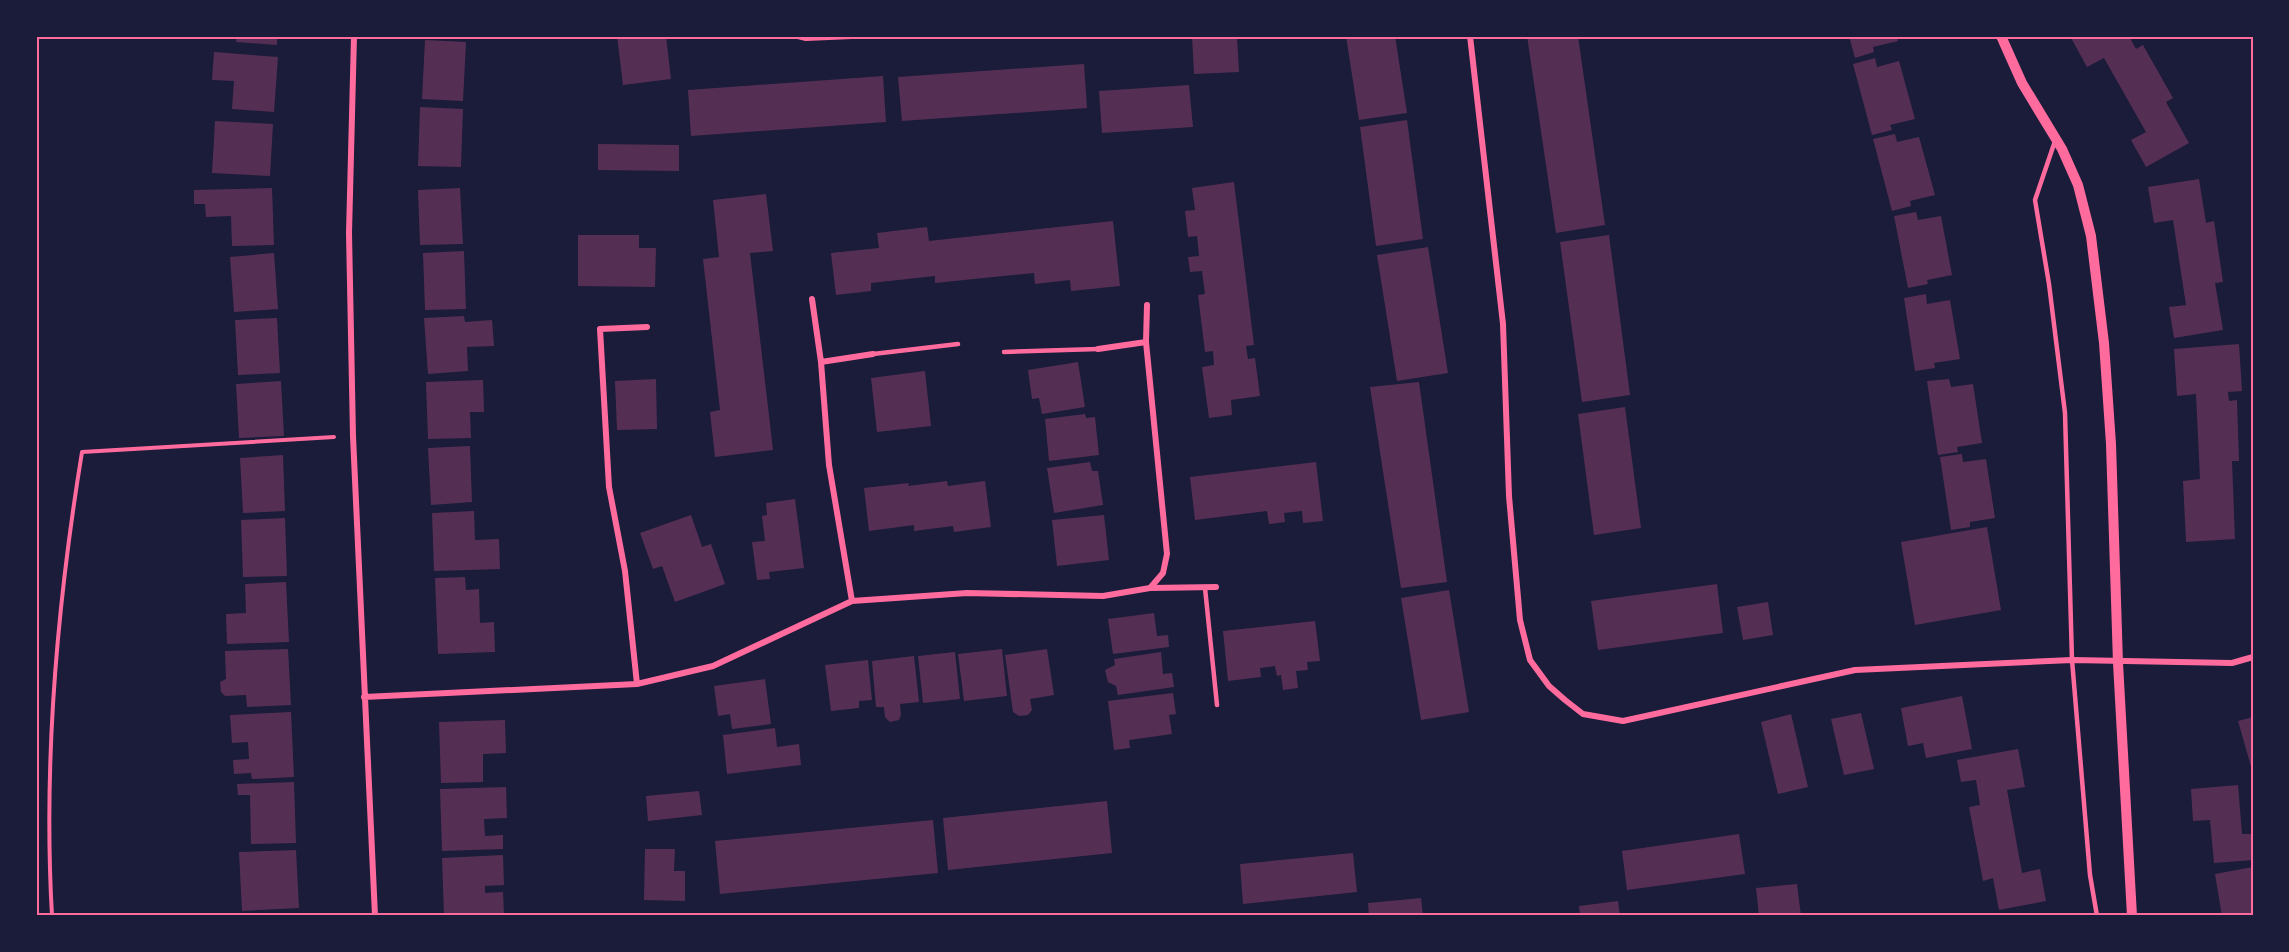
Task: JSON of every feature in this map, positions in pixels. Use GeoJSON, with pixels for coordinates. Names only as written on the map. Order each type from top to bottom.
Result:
{"type":"FeatureCollection","features":[{"type":"Feature","properties":{"kind":"street"},"geometry":{"type":"LineString","coordinates":[[354,36],[349,234],[352,436],[375,916]]}},
{"type":"Feature","properties":{"kind":"street"},"geometry":{"type":"LineString","coordinates":[[798,36],[806,38],[852,36]]}},
{"type":"Feature","properties":{"kind":"street"},"geometry":{"type":"LineString","coordinates":[[1470,36],[1503,324],[1509,496],[1520,620],[1530,660],[1549,686],[1583,714],[1623,721],[1855,670],[2073,660],[2118,663],[2232,663],[2253,657]]}},
{"type":"Feature","properties":{"kind":"street"},"geometry":{"type":"LineString","coordinates":[[2001,36],[2022,82],[2056,138],[2078,185],[2091,236],[2101,319],[2111,444],[2118,663],[2132,916]]}},
{"type":"Feature","properties":{"kind":"street"},"geometry":{"type":"LineString","coordinates":[[812,299],[821,362],[829,465],[852,601]]}},
{"type":"Feature","properties":{"kind":"street"},"geometry":{"type":"LineString","coordinates":[[1147,306],[1146,342],[1167,554],[1163,573],[1150,588]]}},
{"type":"Feature","properties":{"kind":"street"},"geometry":{"type":"LineString","coordinates":[[638,684],[625,571],[609,487],[600,329],[647,327]]}},
{"type":"Feature","properties":{"kind":"street"},"geometry":{"type":"LineString","coordinates":[[1098,349],[1146,342]]}},
{"type":"Feature","properties":{"kind":"street"},"geometry":{"type":"LineString","coordinates":[[821,362],[873,354]]}},
{"type":"Feature","properties":{"kind":"street"},"geometry":{"type":"LineString","coordinates":[[364,697],[638,684],[713,666],[852,601],[968,593],[1103,596],[1150,588],[1216,587]]}},
{"type":"Feature","properties":{"kind":"lane"},"geometry":{"type":"LineString","coordinates":[[2056,138],[2035,200],[2049,284],[2065,413],[2073,660],[2089,864],[2097,916]]}},
{"type":"Feature","properties":{"kind":"lane"},"geometry":{"type":"LineString","coordinates":[[873,354],[958,344]]}},
{"type":"Feature","properties":{"kind":"lane"},"geometry":{"type":"LineString","coordinates":[[1004,352],[1098,349]]}},
{"type":"Feature","properties":{"kind":"lane"},"geometry":{"type":"LineString","coordinates":[[1204,588],[1217,705]]}},
{"type":"Feature","properties":{"kind":"path"},"geometry":{"type":"LineString","coordinates":[[52,916],[48,849],[50,748],[72,516],[82,452],[352,436]]}},
{"type":"Feature","properties":{"kind":"building"},"geometry":{"type":"Polygon","coordinates":[[[237,36],[277,36],[277,45],[236,42],[237,36]]]}},
{"type":"Feature","properties":{"kind":"building"},"geometry":{"type":"Polygon","coordinates":[[[617,36],[666,36],[671,79],[623,85],[617,36]]]}},
{"type":"Feature","properties":{"kind":"building"},"geometry":{"type":"Polygon","coordinates":[[[1192,36],[1237,36],[1239,72],[1194,74],[1192,36]]]}},
{"type":"Feature","properties":{"kind":"building"},"geometry":{"type":"Polygon","coordinates":[[[1346,36],[1395,36],[1407,113],[1359,120],[1346,36]]]}},
{"type":"Feature","properties":{"kind":"building"},"geometry":{"type":"Polygon","coordinates":[[[1527,36],[1578,36],[1605,225],[1556,233],[1527,36]]]}},
{"type":"Feature","properties":{"kind":"building"},"geometry":{"type":"Polygon","coordinates":[[[1849,36],[1897,36],[1898,41],[1873,47],[1874,52],[1855,58],[1849,36]]]}},
{"type":"Feature","properties":{"kind":"building"},"geometry":{"type":"Polygon","coordinates":[[[2070,36],[2129,36],[2136,49],[2143,45],[2173,98],[2166,102],[2189,143],[2146,167],[2131,140],[2146,132],[2104,58],[2087,67],[2070,36]]]}},
{"type":"Feature","properties":{"kind":"building"},"geometry":{"type":"Polygon","coordinates":[[[425,40],[466,42],[463,101],[422,99],[425,40]]]}},
{"type":"Feature","properties":{"kind":"building"},"geometry":{"type":"Polygon","coordinates":[[[214,52],[278,57],[274,112],[232,109],[234,81],[212,80],[214,52]]]}},
{"type":"Feature","properties":{"kind":"building"},"geometry":{"type":"Polygon","coordinates":[[[1875,58],[1877,67],[1899,61],[1915,119],[1890,125],[1892,130],[1872,135],[1853,64],[1875,58]]]}},
{"type":"Feature","properties":{"kind":"building"},"geometry":{"type":"Polygon","coordinates":[[[1084,64],[1087,108],[902,121],[898,77],[1084,64]]]}},
{"type":"Feature","properties":{"kind":"building"},"geometry":{"type":"Polygon","coordinates":[[[883,76],[886,122],[691,136],[688,90],[883,76]]]}},
{"type":"Feature","properties":{"kind":"building"},"geometry":{"type":"Polygon","coordinates":[[[1189,85],[1193,127],[1102,133],[1099,91],[1189,85]]]}},
{"type":"Feature","properties":{"kind":"building"},"geometry":{"type":"Polygon","coordinates":[[[420,107],[463,109],[461,167],[418,166],[420,107]]]}},
{"type":"Feature","properties":{"kind":"building"},"geometry":{"type":"Polygon","coordinates":[[[1407,120],[1423,239],[1376,246],[1360,127],[1407,120]]]}},
{"type":"Feature","properties":{"kind":"building"},"geometry":{"type":"Polygon","coordinates":[[[215,121],[273,124],[270,176],[212,173],[215,121]]]}},
{"type":"Feature","properties":{"kind":"building"},"geometry":{"type":"Polygon","coordinates":[[[1895,134],[1897,142],[1919,137],[1935,195],[1910,201],[1911,206],[1892,211],[1873,139],[1895,134]]]}},
{"type":"Feature","properties":{"kind":"building"},"geometry":{"type":"Polygon","coordinates":[[[598,144],[679,145],[679,171],[598,170],[598,144]]]}},
{"type":"Feature","properties":{"kind":"building"},"geometry":{"type":"Polygon","coordinates":[[[2199,179],[2206,223],[2214,221],[2223,282],[2215,283],[2223,330],[2174,338],[2169,307],[2186,305],[2173,220],[2154,223],[2148,187],[2199,179]]]}},
{"type":"Feature","properties":{"kind":"building"},"geometry":{"type":"Polygon","coordinates":[[[1234,182],[1254,345],[1246,346],[1248,359],[1255,358],[1260,396],[1231,400],[1232,415],[1209,418],[1202,367],[1214,365],[1213,351],[1205,352],[1198,295],[1205,294],[1202,271],[1190,272],[1188,257],[1199,256],[1197,236],[1188,237],[1185,211],[1195,210],[1192,188],[1234,182]]]}},
{"type":"Feature","properties":{"kind":"building"},"geometry":{"type":"Polygon","coordinates":[[[272,188],[274,245],[232,246],[231,216],[206,217],[205,204],[194,204],[194,190],[272,188]]]}},
{"type":"Feature","properties":{"kind":"building"},"geometry":{"type":"Polygon","coordinates":[[[460,188],[463,244],[420,245],[418,190],[460,188]]]}},
{"type":"Feature","properties":{"kind":"building"},"geometry":{"type":"Polygon","coordinates":[[[766,194],[773,251],[750,253],[773,450],[715,457],[710,412],[720,410],[703,259],[719,257],[713,200],[766,194]]]}},
{"type":"Feature","properties":{"kind":"building"},"geometry":{"type":"Polygon","coordinates":[[[1916,212],[1918,220],[1941,216],[1952,275],[1927,280],[1928,284],[1908,288],[1894,216],[1916,212]]]}},
{"type":"Feature","properties":{"kind":"building"},"geometry":{"type":"Polygon","coordinates":[[[1113,221],[1120,286],[1071,291],[1070,280],[1035,284],[1034,273],[935,283],[935,276],[871,283],[871,291],[836,295],[831,253],[879,248],[877,233],[927,227],[929,241],[1113,221]]]}},
{"type":"Feature","properties":{"kind":"building"},"geometry":{"type":"Polygon","coordinates":[[[578,235],[639,235],[639,248],[656,248],[655,287],[578,286],[578,235]]]}},
{"type":"Feature","properties":{"kind":"building"},"geometry":{"type":"Polygon","coordinates":[[[1609,235],[1630,395],[1582,402],[1560,242],[1609,235]]]}},
{"type":"Feature","properties":{"kind":"building"},"geometry":{"type":"Polygon","coordinates":[[[1428,247],[1448,373],[1397,381],[1377,255],[1428,247]]]}},
{"type":"Feature","properties":{"kind":"building"},"geometry":{"type":"Polygon","coordinates":[[[464,251],[466,309],[425,310],[423,253],[464,251]]]}},
{"type":"Feature","properties":{"kind":"building"},"geometry":{"type":"Polygon","coordinates":[[[274,253],[278,309],[234,312],[230,257],[274,253]]]}},
{"type":"Feature","properties":{"kind":"building"},"geometry":{"type":"Polygon","coordinates":[[[1926,294],[1927,304],[1950,300],[1960,359],[1934,363],[1935,368],[1915,371],[1904,298],[1926,294]]]}},
{"type":"Feature","properties":{"kind":"building"},"geometry":{"type":"Polygon","coordinates":[[[464,316],[465,322],[492,320],[494,346],[467,347],[468,371],[428,374],[424,318],[464,316]]]}},
{"type":"Feature","properties":{"kind":"building"},"geometry":{"type":"Polygon","coordinates":[[[277,318],[280,373],[238,375],[235,320],[277,318]]]}},
{"type":"Feature","properties":{"kind":"building"},"geometry":{"type":"Polygon","coordinates":[[[2239,344],[2242,391],[2228,392],[2229,401],[2237,400],[2239,461],[2232,461],[2235,539],[2186,542],[2183,481],[2200,479],[2196,394],[2177,396],[2174,349],[2239,344]]]}},
{"type":"Feature","properties":{"kind":"building"},"geometry":{"type":"Polygon","coordinates":[[[1078,362],[1085,407],[1042,414],[1039,398],[1032,399],[1028,370],[1078,362]]]}},
{"type":"Feature","properties":{"kind":"building"},"geometry":{"type":"Polygon","coordinates":[[[925,371],[931,426],[877,432],[871,378],[925,371]]]}},
{"type":"Feature","properties":{"kind":"building"},"geometry":{"type":"Polygon","coordinates":[[[656,379],[657,429],[617,430],[615,381],[656,379]]]}},
{"type":"Feature","properties":{"kind":"building"},"geometry":{"type":"Polygon","coordinates":[[[1949,379],[1951,387],[1973,384],[1982,443],[1957,447],[1958,452],[1938,455],[1927,381],[1949,379]]]}},
{"type":"Feature","properties":{"kind":"building"},"geometry":{"type":"Polygon","coordinates":[[[483,380],[484,412],[470,412],[471,438],[428,439],[426,382],[483,380]]]}},
{"type":"Feature","properties":{"kind":"building"},"geometry":{"type":"Polygon","coordinates":[[[281,381],[284,436],[239,438],[236,384],[281,381]]]}},
{"type":"Feature","properties":{"kind":"building"},"geometry":{"type":"Polygon","coordinates":[[[1419,382],[1447,582],[1401,588],[1370,387],[1419,382]]]}},
{"type":"Feature","properties":{"kind":"building"},"geometry":{"type":"Polygon","coordinates":[[[1625,407],[1641,528],[1594,535],[1578,414],[1625,407]]]}},
{"type":"Feature","properties":{"kind":"building"},"geometry":{"type":"Polygon","coordinates":[[[1085,414],[1086,418],[1095,417],[1099,455],[1049,461],[1045,419],[1085,414]]]}},
{"type":"Feature","properties":{"kind":"building"},"geometry":{"type":"Polygon","coordinates":[[[470,446],[472,502],[431,505],[428,448],[470,446]]]}},
{"type":"Feature","properties":{"kind":"building"},"geometry":{"type":"Polygon","coordinates":[[[1962,454],[1963,462],[1986,459],[1995,518],[1970,522],[1970,527],[1951,530],[1940,457],[1962,454]]]}},
{"type":"Feature","properties":{"kind":"building"},"geometry":{"type":"Polygon","coordinates":[[[283,455],[285,511],[243,513],[240,458],[283,455]]]}},
{"type":"Feature","properties":{"kind":"building"},"geometry":{"type":"Polygon","coordinates":[[[1090,462],[1092,471],[1098,471],[1103,505],[1054,513],[1047,468],[1090,462]]]}},
{"type":"Feature","properties":{"kind":"building"},"geometry":{"type":"Polygon","coordinates":[[[1316,462],[1323,521],[1303,523],[1302,511],[1284,513],[1285,522],[1269,524],[1267,511],[1195,520],[1190,477],[1316,462]]]}},
{"type":"Feature","properties":{"kind":"building"},"geometry":{"type":"Polygon","coordinates":[[[947,481],[948,486],[985,481],[991,527],[954,532],[953,526],[914,531],[914,525],[869,531],[864,488],[947,481]]]}},
{"type":"Feature","properties":{"kind":"building"},"geometry":{"type":"Polygon","coordinates":[[[795,499],[804,568],[769,572],[770,579],[757,580],[752,542],[765,541],[762,516],[767,515],[766,503],[795,499]]]}},
{"type":"Feature","properties":{"kind":"building"},"geometry":{"type":"Polygon","coordinates":[[[474,511],[475,540],[499,539],[500,569],[434,571],[432,513],[474,511]]]}},
{"type":"Feature","properties":{"kind":"building"},"geometry":{"type":"Polygon","coordinates":[[[691,515],[702,547],[711,544],[725,584],[675,602],[662,566],[653,569],[640,533],[691,515]]]}},
{"type":"Feature","properties":{"kind":"building"},"geometry":{"type":"Polygon","coordinates":[[[1104,515],[1109,560],[1057,566],[1052,520],[1104,515]]]}},
{"type":"Feature","properties":{"kind":"building"},"geometry":{"type":"Polygon","coordinates":[[[285,518],[287,576],[243,577],[241,520],[285,518]]]}},
{"type":"Feature","properties":{"kind":"building"},"geometry":{"type":"Polygon","coordinates":[[[1987,527],[2001,610],[1915,625],[1901,542],[1987,527]]]}},
{"type":"Feature","properties":{"kind":"building"},"geometry":{"type":"Polygon","coordinates":[[[465,577],[466,590],[479,589],[480,623],[494,622],[495,652],[438,654],[435,578],[465,577]]]}},
{"type":"Feature","properties":{"kind":"building"},"geometry":{"type":"Polygon","coordinates":[[[286,582],[289,642],[227,644],[226,614],[246,613],[245,584],[286,582]]]}},
{"type":"Feature","properties":{"kind":"building"},"geometry":{"type":"Polygon","coordinates":[[[1717,584],[1723,633],[1598,650],[1591,601],[1717,584]]]}},
{"type":"Feature","properties":{"kind":"building"},"geometry":{"type":"Polygon","coordinates":[[[1449,590],[1469,712],[1421,720],[1401,598],[1449,590]]]}},
{"type":"Feature","properties":{"kind":"building"},"geometry":{"type":"Polygon","coordinates":[[[1768,602],[1773,635],[1743,640],[1737,607],[1768,602]]]}},
{"type":"Feature","properties":{"kind":"building"},"geometry":{"type":"Polygon","coordinates":[[[1154,613],[1157,636],[1168,635],[1169,647],[1113,654],[1108,619],[1154,613]]]}},
{"type":"Feature","properties":{"kind":"building"},"geometry":{"type":"Polygon","coordinates":[[[1315,621],[1320,661],[1307,662],[1308,670],[1296,671],[1298,688],[1283,690],[1281,675],[1277,676],[1275,666],[1260,668],[1261,677],[1228,681],[1223,631],[1315,621]]]}},
{"type":"Feature","properties":{"kind":"building"},"geometry":{"type":"Polygon","coordinates":[[[288,649],[291,705],[247,707],[246,695],[225,696],[221,692],[220,682],[226,679],[225,651],[288,649]]]}},
{"type":"Feature","properties":{"kind":"building"},"geometry":{"type":"Polygon","coordinates":[[[1002,649],[1007,696],[964,701],[958,654],[1002,649]]]}},
{"type":"Feature","properties":{"kind":"building"},"geometry":{"type":"Polygon","coordinates":[[[1047,649],[1054,695],[1030,699],[1032,710],[1028,715],[1019,716],[1013,712],[1005,655],[1047,649]]]}},
{"type":"Feature","properties":{"kind":"building"},"geometry":{"type":"Polygon","coordinates":[[[955,652],[960,699],[923,703],[918,656],[955,652]]]}},
{"type":"Feature","properties":{"kind":"building"},"geometry":{"type":"Polygon","coordinates":[[[1161,652],[1163,674],[1172,673],[1174,687],[1118,695],[1116,686],[1108,682],[1105,670],[1115,665],[1114,659],[1161,652]]]}},
{"type":"Feature","properties":{"kind":"building"},"geometry":{"type":"Polygon","coordinates":[[[914,656],[919,702],[900,704],[899,720],[890,722],[885,717],[884,707],[876,707],[872,661],[914,656]]]}},
{"type":"Feature","properties":{"kind":"building"},"geometry":{"type":"Polygon","coordinates":[[[868,660],[872,700],[859,701],[859,708],[831,711],[825,665],[868,660]]]}},
{"type":"Feature","properties":{"kind":"building"},"geometry":{"type":"Polygon","coordinates":[[[765,679],[771,724],[732,729],[730,714],[718,716],[714,686],[765,679]]]}},
{"type":"Feature","properties":{"kind":"building"},"geometry":{"type":"Polygon","coordinates":[[[1173,693],[1176,714],[1169,715],[1172,734],[1129,740],[1130,748],[1114,750],[1108,701],[1173,693]]]}},
{"type":"Feature","properties":{"kind":"building"},"geometry":{"type":"Polygon","coordinates":[[[1962,696],[1972,749],[1926,758],[1923,743],[1908,746],[1901,708],[1962,696]]]}},
{"type":"Feature","properties":{"kind":"building"},"geometry":{"type":"Polygon","coordinates":[[[291,712],[294,777],[252,779],[251,773],[234,774],[233,760],[249,759],[248,742],[232,743],[230,715],[291,712]]]}},
{"type":"Feature","properties":{"kind":"building"},"geometry":{"type":"Polygon","coordinates":[[[1861,713],[1874,769],[1844,775],[1831,719],[1861,713]]]}},
{"type":"Feature","properties":{"kind":"building"},"geometry":{"type":"Polygon","coordinates":[[[1791,714],[1808,787],[1778,794],[1761,722],[1791,714]]]}},
{"type":"Feature","properties":{"kind":"building"},"geometry":{"type":"Polygon","coordinates":[[[2253,717],[2253,770],[2252,770],[2238,721],[2253,717]]]}},
{"type":"Feature","properties":{"kind":"building"},"geometry":{"type":"Polygon","coordinates":[[[505,720],[506,753],[483,754],[483,782],[441,783],[439,722],[505,720]]]}},
{"type":"Feature","properties":{"kind":"building"},"geometry":{"type":"Polygon","coordinates":[[[775,728],[777,747],[799,744],[801,765],[727,774],[723,735],[775,728]]]}},
{"type":"Feature","properties":{"kind":"building"},"geometry":{"type":"Polygon","coordinates":[[[2018,749],[2025,787],[2007,790],[2022,873],[2040,869],[2046,901],[1999,910],[1993,878],[1983,881],[1969,807],[1980,805],[1976,780],[1961,782],[1957,760],[2018,749]]]}},
{"type":"Feature","properties":{"kind":"building"},"geometry":{"type":"Polygon","coordinates":[[[294,782],[296,843],[251,844],[250,795],[238,795],[237,784],[294,782]]]}},
{"type":"Feature","properties":{"kind":"building"},"geometry":{"type":"Polygon","coordinates":[[[2238,785],[2242,834],[2251,834],[2253,860],[2214,863],[2210,820],[2193,821],[2191,789],[2238,785]]]}},
{"type":"Feature","properties":{"kind":"building"},"geometry":{"type":"Polygon","coordinates":[[[506,787],[507,818],[484,819],[485,836],[503,835],[503,849],[442,851],[440,789],[506,787]]]}},
{"type":"Feature","properties":{"kind":"building"},"geometry":{"type":"Polygon","coordinates":[[[699,791],[702,815],[648,821],[646,796],[699,791]]]}},
{"type":"Feature","properties":{"kind":"building"},"geometry":{"type":"Polygon","coordinates":[[[1107,801],[1112,853],[948,870],[943,818],[1107,801]]]}},
{"type":"Feature","properties":{"kind":"building"},"geometry":{"type":"Polygon","coordinates":[[[933,820],[938,873],[720,894],[715,841],[933,820]]]}},
{"type":"Feature","properties":{"kind":"building"},"geometry":{"type":"Polygon","coordinates":[[[1739,834],[1745,874],[1627,890],[1622,851],[1739,834]]]}},
{"type":"Feature","properties":{"kind":"building"},"geometry":{"type":"Polygon","coordinates":[[[645,849],[675,849],[674,871],[685,871],[685,901],[644,900],[645,849]]]}},
{"type":"Feature","properties":{"kind":"building"},"geometry":{"type":"Polygon","coordinates":[[[296,850],[299,908],[242,911],[239,852],[296,850]]]}},
{"type":"Feature","properties":{"kind":"building"},"geometry":{"type":"Polygon","coordinates":[[[1353,853],[1357,892],[1243,904],[1240,864],[1353,853]]]}},
{"type":"Feature","properties":{"kind":"building"},"geometry":{"type":"Polygon","coordinates":[[[503,855],[504,885],[485,886],[485,893],[503,892],[504,914],[444,916],[442,858],[503,855]]]}},
{"type":"Feature","properties":{"kind":"building"},"geometry":{"type":"Polygon","coordinates":[[[2253,867],[2253,916],[2222,916],[2215,874],[2253,867]]]}},
{"type":"Feature","properties":{"kind":"building"},"geometry":{"type":"Polygon","coordinates":[[[1797,884],[1801,916],[1759,916],[1756,888],[1797,884]]]}},
{"type":"Feature","properties":{"kind":"building"},"geometry":{"type":"Polygon","coordinates":[[[1421,898],[1423,916],[1369,916],[1368,903],[1421,898]]]}},
{"type":"Feature","properties":{"kind":"building"},"geometry":{"type":"Polygon","coordinates":[[[1618,901],[1620,916],[1580,916],[1579,906],[1618,901]]]}}]}
